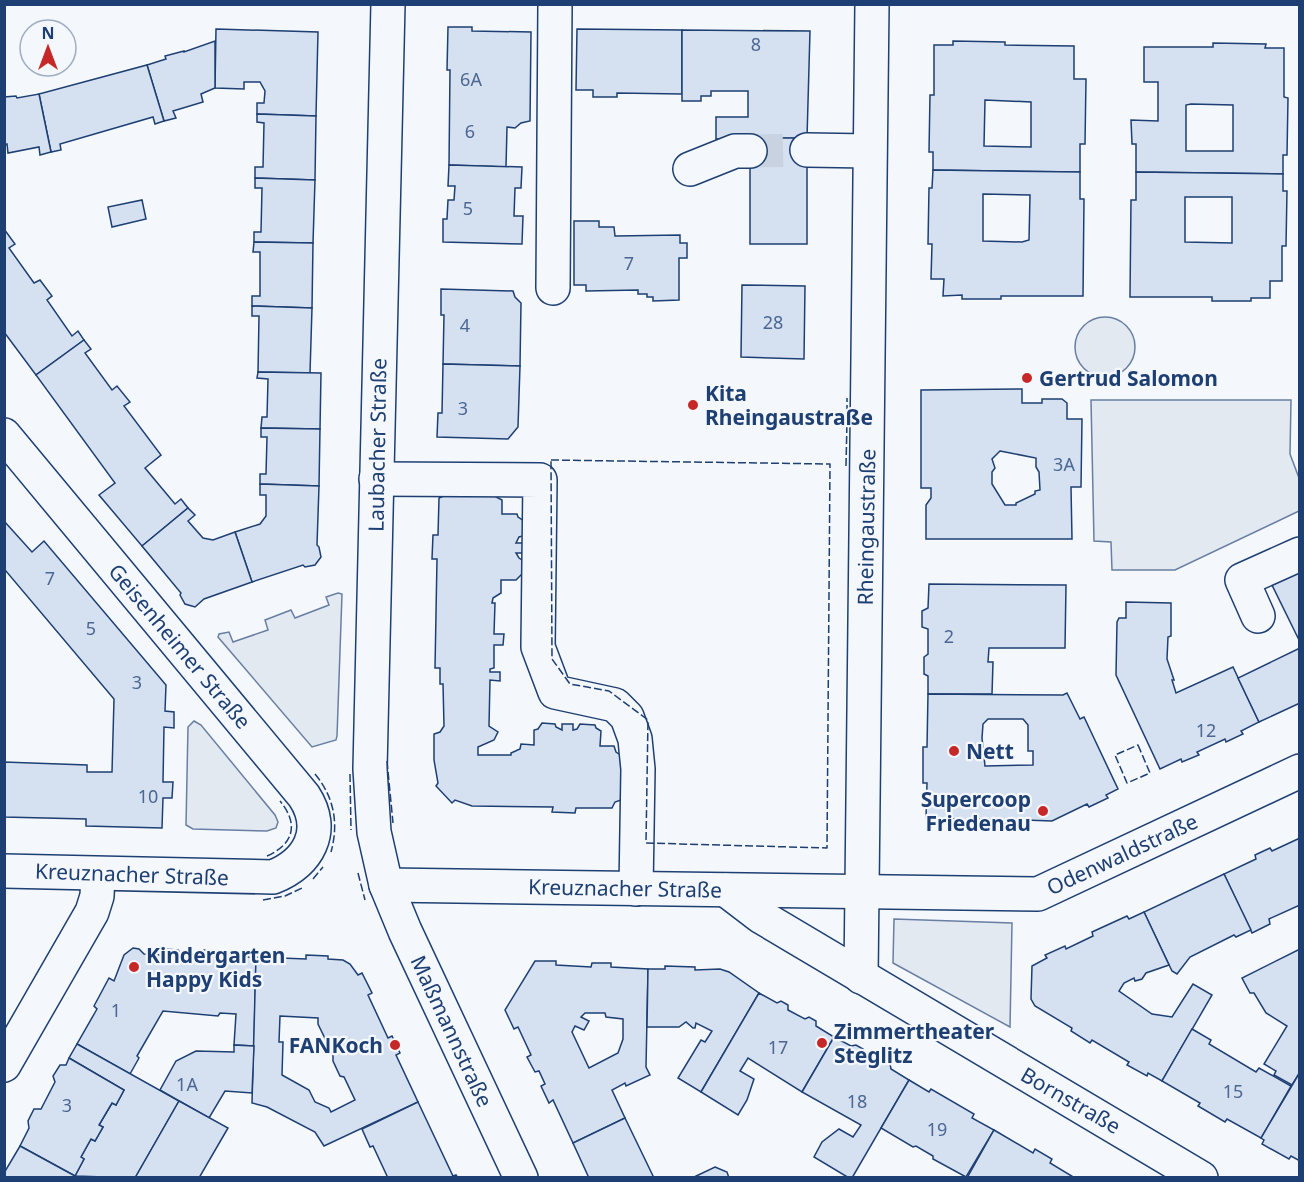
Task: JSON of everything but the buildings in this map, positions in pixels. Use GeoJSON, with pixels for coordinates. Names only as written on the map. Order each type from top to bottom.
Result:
{"type":"FeatureCollection","features":[{"type":"Feature","properties":{"kind":"street","name":"Laubacher Straße"},"geometry":{"type":"LineString","coordinates":[[386,885],[376,846],[371,801],[376,479],[388,4]]}},
{"type":"Feature","properties":{"kind":"street"},"geometry":{"type":"LineString","coordinates":[[554,288],[555,4]]}},
{"type":"Feature","properties":{"kind":"street","name":"Rheingaustraße"},"geometry":{"type":"LineString","coordinates":[[861,977],[872,4]]}},
{"type":"Feature","properties":{"kind":"street"},"geometry":{"type":"LineString","coordinates":[[807,150],[869,151]]}},
{"type":"Feature","properties":{"kind":"street"},"geometry":{"type":"LineString","coordinates":[[690,169],[735,151],[750,151]]}},
{"type":"Feature","properties":{"kind":"street","name":"Geisenheimer Straße"},"geometry":{"type":"LineString","coordinates":[[4,435],[304,796],[312,811],[314,829],[306,854],[293,867]]}},
{"type":"Feature","properties":{"kind":"street"},"geometry":{"type":"LineString","coordinates":[[376,479],[540,480],[538,647],[555,692],[615,705],[627,717],[635,739],[638,769],[636,889]]}},
{"type":"Feature","properties":{"kind":"street"},"geometry":{"type":"LineString","coordinates":[[1258,616],[1242,580],[1299,554]]}},
{"type":"Feature","properties":{"kind":"street","name":"Odenwaldstraße"},"geometry":{"type":"LineString","coordinates":[[863,891],[1022,894],[1044,892],[1299,771]]}},
{"type":"Feature","properties":{"kind":"street","name":"Kreuznacher Straße"},"geometry":{"type":"LineString","coordinates":[[4,871],[253,878],[273,877],[293,867]]}},
{"type":"Feature","properties":{"kind":"street"},"geometry":{"type":"LineString","coordinates":[[4,1065],[92,912],[98,896],[98,874]]}},
{"type":"Feature","properties":{"kind":"street","name":"Kreuznacher Straße"},"geometry":{"type":"LineString","coordinates":[[386,885],[863,891]]}},
{"type":"Feature","properties":{"kind":"street","name":"Maßmannstraße"},"geometry":{"type":"LineString","coordinates":[[386,885],[521,1178]]}},
{"type":"Feature","properties":{"kind":"street","name":"Bornstraße"},"geometry":{"type":"LineString","coordinates":[[726,890],[760,916],[1202,1178]]}},
{"type":"Feature","properties":{"kind":"shaded area"},"geometry":{"type":"Polygon","coordinates":[[[1105,317],[1122,322],[1130,330],[1135,347],[1130,364],[1122,372],[1105,377],[1088,372],[1080,364],[1075,347],[1080,330],[1088,322],[1105,317]]]}},
{"type":"Feature","properties":{"kind":"shaded area"},"geometry":{"type":"Polygon","coordinates":[[[1091,400],[1291,400],[1290,454],[1299,478],[1299,511],[1175,570],[1112,570],[1111,542],[1094,541],[1091,400]]]}},
{"type":"Feature","properties":{"kind":"shaded area"},"geometry":{"type":"Polygon","coordinates":[[[342,594],[337,736],[336,740],[312,747],[218,637],[219,634],[229,632],[233,642],[268,630],[265,620],[291,610],[295,618],[329,605],[326,597],[342,594]]]}},
{"type":"Feature","properties":{"kind":"shaded area"},"geometry":{"type":"Polygon","coordinates":[[[194,721],[201,725],[275,815],[278,822],[276,828],[267,831],[193,829],[186,825],[188,727],[194,721]]]}},
{"type":"Feature","properties":{"kind":"shaded area"},"geometry":{"type":"Polygon","coordinates":[[[894,919],[1012,923],[1010,1027],[893,963],[894,919]]]}},
{"type":"Feature","properties":{"kind":"tunnel"},"geometry":{"type":"LineString","coordinates":[[750,151],[807,150]]}},
{"type":"Feature","properties":{"kind":"fence"},"geometry":{"type":"LineString","coordinates":[[847,398],[847,413]]}},
{"type":"Feature","properties":{"kind":"fence"},"geometry":{"type":"LineString","coordinates":[[846,466],[847,421]]}},
{"type":"Feature","properties":{"kind":"fence"},"geometry":{"type":"LineString","coordinates":[[551,460],[830,464],[827,848],[646,843],[648,720],[609,691],[570,684],[552,659],[551,460]]}},
{"type":"Feature","properties":{"kind":"fence"},"geometry":{"type":"LineString","coordinates":[[1138,745],[1150,773],[1127,783],[1115,755],[1138,745]]}},
{"type":"Feature","properties":{"kind":"fence"},"geometry":{"type":"LineString","coordinates":[[387,761],[393,823]]}},
{"type":"Feature","properties":{"kind":"fence"},"geometry":{"type":"LineString","coordinates":[[315,774],[331,801],[335,831],[331,852]]}},
{"type":"Feature","properties":{"kind":"fence"},"geometry":{"type":"LineString","coordinates":[[350,774],[351,830]]}},
{"type":"Feature","properties":{"kind":"fence"},"geometry":{"type":"LineString","coordinates":[[267,856],[283,846],[291,833],[290,818],[280,801]]}},
{"type":"Feature","properties":{"kind":"fence"},"geometry":{"type":"LineString","coordinates":[[313,879],[323,867]]}},
{"type":"Feature","properties":{"kind":"fence"},"geometry":{"type":"LineString","coordinates":[[358,873],[365,900]]}},
{"type":"Feature","properties":{"kind":"fence"},"geometry":{"type":"LineString","coordinates":[[263,900],[285,896],[302,888]]}},
{"type":"Feature","properties":{"kind":"place","name":"Gertrud Salomon"},"geometry":{"type":"Point","coordinates":[1027,378]}},
{"type":"Feature","properties":{"kind":"place","name":"Kita Rheingaustraße"},"geometry":{"type":"Point","coordinates":[693,405]}},
{"type":"Feature","properties":{"kind":"place","name":"Nett"},"geometry":{"type":"Point","coordinates":[954,751]}},
{"type":"Feature","properties":{"kind":"place","name":"Supercoop Friedenau"},"geometry":{"type":"Point","coordinates":[1043,811]}},
{"type":"Feature","properties":{"kind":"place","name":"Kindergarten Happy Kids"},"geometry":{"type":"Point","coordinates":[134,967]}},
{"type":"Feature","properties":{"kind":"place","name":"Zimmertheater Steglitz"},"geometry":{"type":"Point","coordinates":[822,1043]}},
{"type":"Feature","properties":{"kind":"place","name":"FANKoch"},"geometry":{"type":"Point","coordinates":[395,1045]}}]}
